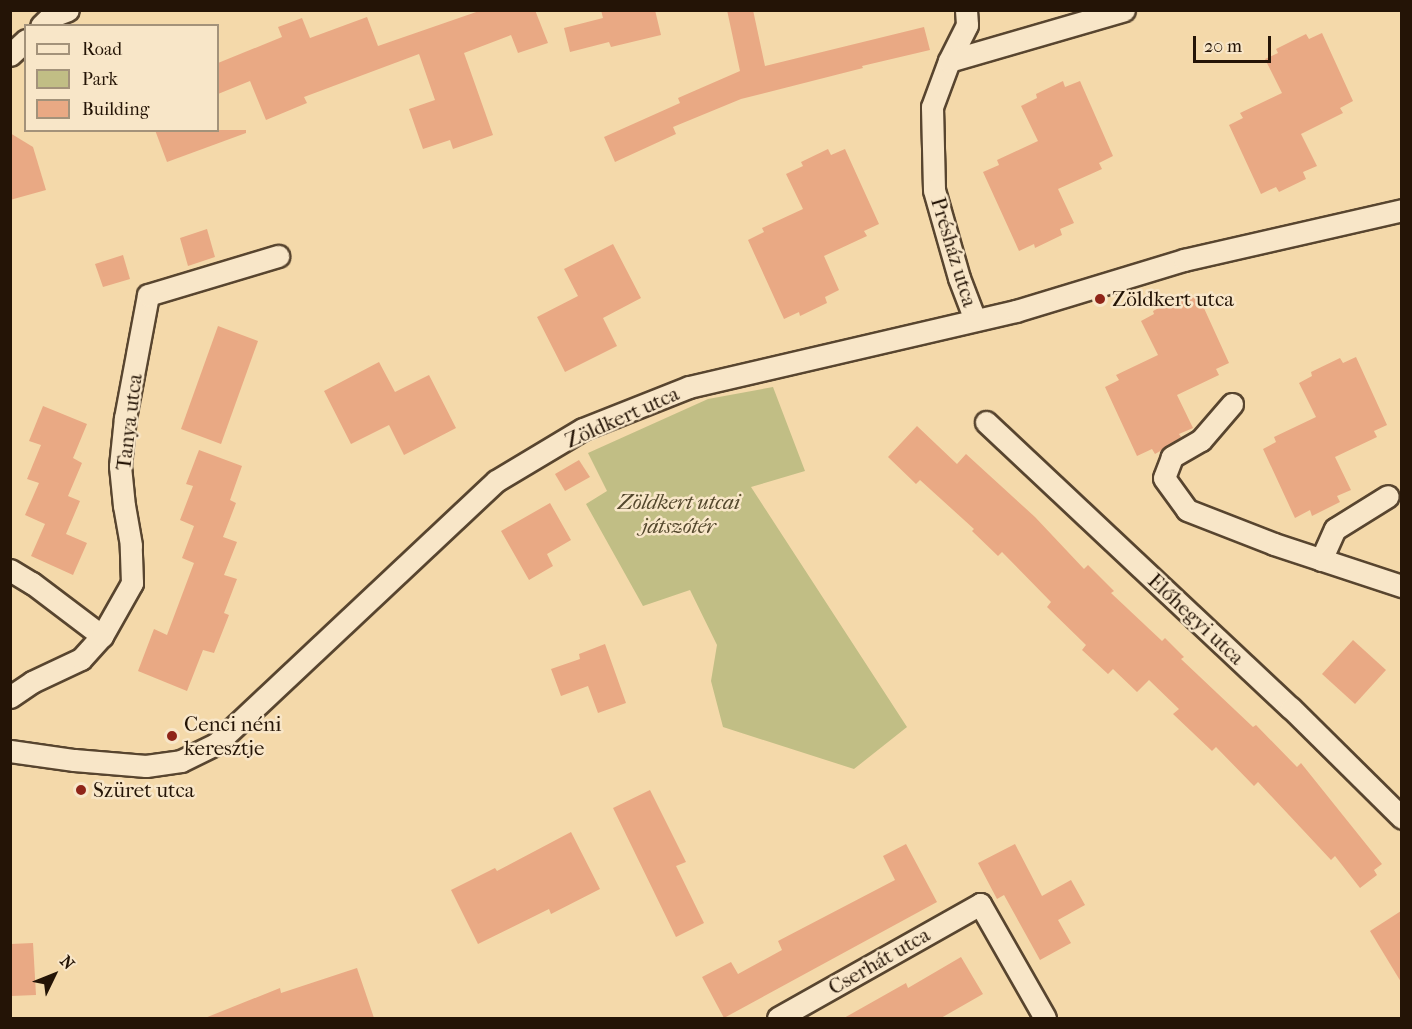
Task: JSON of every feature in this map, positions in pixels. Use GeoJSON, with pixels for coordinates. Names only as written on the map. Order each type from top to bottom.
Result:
{"type":"FeatureCollection","features":[{"type":"Feature","properties":{"kind":"street"},"geometry":{"type":"LineString","coordinates":[[43,24],[51,17],[68,10]]}},
{"type":"Feature","properties":{"kind":"street","name":"Présház utca"},"geometry":{"type":"LineString","coordinates":[[966,10],[967,25],[949,61],[932,107],[934,190],[959,278],[975,320]]}},
{"type":"Feature","properties":{"kind":"street"},"geometry":{"type":"LineString","coordinates":[[949,61],[1124,10]]}},
{"type":"Feature","properties":{"kind":"street"},"geometry":{"type":"LineString","coordinates":[[10,55],[24,42]]}},
{"type":"Feature","properties":{"kind":"street","name":"Zöldkert utca"},"geometry":{"type":"LineString","coordinates":[[10,751],[74,760],[146,766],[181,761],[216,744],[495,481],[583,429],[689,387],[1016,311],[1184,260],[1401,210]]}},
{"type":"Feature","properties":{"kind":"street","name":"Tanya utca"},"geometry":{"type":"LineString","coordinates":[[10,697],[32,682],[81,659],[102,636],[132,583],[131,544],[120,466],[125,418],[148,295],[278,256]]}},
{"type":"Feature","properties":{"kind":"street"},"geometry":{"type":"LineString","coordinates":[[1232,404],[1201,440],[1172,457],[1164,478],[1187,510],[1321,560],[1401,586]]}},
{"type":"Feature","properties":{"kind":"street","name":"Előhegyi utca"},"geometry":{"type":"LineString","coordinates":[[986,422],[1291,708],[1401,818]]}},
{"type":"Feature","properties":{"kind":"street"},"geometry":{"type":"LineString","coordinates":[[1321,560],[1335,529],[1388,496]]}},
{"type":"Feature","properties":{"kind":"street"},"geometry":{"type":"LineString","coordinates":[[10,570],[32,583],[102,636]]}},
{"type":"Feature","properties":{"kind":"street","name":"Cserhát utca"},"geometry":{"type":"LineString","coordinates":[[778,1018],[980,904],[1045,1018]]}},
{"type":"Feature","properties":{"kind":"green space","name":"Zöldkert utcai játszótér"},"geometry":{"type":"Polygon","coordinates":[[[773,387],[805,471],[751,487],[907,727],[854,769],[723,727],[711,681],[717,645],[690,590],[643,606],[586,504],[607,491],[588,453],[708,399],[773,387]]]}},
{"type":"Feature","properties":{"kind":"building"},"geometry":{"type":"Polygon","coordinates":[[[482,10],[535,10],[548,43],[518,53],[511,35],[464,53],[493,135],[453,149],[450,140],[423,149],[409,109],[435,100],[419,54],[304,97],[307,103],[266,120],[250,81],[219,94],[219,63],[282,37],[278,27],[302,18],[310,38],[367,17],[378,46],[482,10]]]}},
{"type":"Feature","properties":{"kind":"building"},"geometry":{"type":"Polygon","coordinates":[[[601,10],[655,10],[661,35],[611,47],[609,42],[570,52],[564,28],[603,18],[601,10]]]}},
{"type":"Feature","properties":{"kind":"building"},"geometry":{"type":"Polygon","coordinates":[[[727,10],[753,10],[765,66],[924,27],[930,50],[741,99],[673,127],[676,134],[615,162],[604,137],[680,103],[678,98],[740,71],[727,10]]]}},
{"type":"Feature","properties":{"kind":"building"},"geometry":{"type":"Polygon","coordinates":[[[1322,33],[1353,101],[1340,108],[1343,113],[1301,134],[1317,166],[1303,172],[1306,179],[1279,192],[1276,187],[1261,194],[1229,125],[1243,118],[1240,113],[1282,93],[1265,59],[1278,53],[1276,49],[1306,34],[1309,39],[1322,33]]]}},
{"type":"Feature","properties":{"kind":"building"},"geometry":{"type":"Polygon","coordinates":[[[1063,81],[1065,87],[1080,81],[1113,156],[1099,163],[1102,169],[1058,189],[1074,223],[1060,229],[1062,235],[1035,248],[1034,244],[1019,251],[983,172],[999,165],[997,160],[1038,141],[1021,106],[1037,98],[1036,94],[1063,81]]]}},
{"type":"Feature","properties":{"kind":"building"},"geometry":{"type":"Polygon","coordinates":[[[246,130],[246,133],[167,162],[156,132],[246,130]]]}},
{"type":"Feature","properties":{"kind":"building"},"geometry":{"type":"Polygon","coordinates":[[[10,133],[33,147],[46,190],[10,200],[10,133]]]}},
{"type":"Feature","properties":{"kind":"building"},"geometry":{"type":"Polygon","coordinates":[[[828,149],[831,155],[845,149],[879,224],[864,231],[867,236],[824,256],[839,290],[825,297],[827,303],[800,316],[799,312],[784,319],[748,240],[764,232],[762,228],[803,209],[786,174],[803,166],[801,162],[828,149]]]}},
{"type":"Feature","properties":{"kind":"building"},"geometry":{"type":"Polygon","coordinates":[[[207,229],[215,257],[188,266],[180,238],[207,229]]]}},
{"type":"Feature","properties":{"kind":"building"},"geometry":{"type":"Polygon","coordinates":[[[613,244],[641,298],[603,318],[617,346],[565,372],[537,317],[578,296],[564,269],[613,244]]]}},
{"type":"Feature","properties":{"kind":"building"},"geometry":{"type":"Polygon","coordinates":[[[123,255],[130,279],[103,287],[95,264],[123,255]]]}},
{"type":"Feature","properties":{"kind":"building"},"geometry":{"type":"Polygon","coordinates":[[[1198,295],[1229,363],[1216,369],[1219,375],[1177,395],[1193,428],[1179,434],[1181,437],[1155,454],[1152,449],[1137,456],[1105,387],[1119,380],[1116,375],[1158,355],[1141,321],[1154,314],[1153,311],[1182,296],[1185,301],[1198,295]]]}},
{"type":"Feature","properties":{"kind":"building"},"geometry":{"type":"Polygon","coordinates":[[[218,326],[258,341],[221,444],[181,429],[218,326]]]}},
{"type":"Feature","properties":{"kind":"building"},"geometry":{"type":"Polygon","coordinates":[[[1356,357],[1387,425],[1374,431],[1377,437],[1335,457],[1351,490],[1337,496],[1340,502],[1312,516],[1310,510],[1295,518],[1263,449],[1276,442],[1274,437],[1316,417],[1299,383],[1312,376],[1311,372],[1340,358],[1343,363],[1356,357]]]}},
{"type":"Feature","properties":{"kind":"building"},"geometry":{"type":"Polygon","coordinates":[[[379,362],[395,392],[429,375],[456,428],[404,455],[389,425],[351,444],[324,391],[379,362]]]}},
{"type":"Feature","properties":{"kind":"building"},"geometry":{"type":"Polygon","coordinates":[[[43,406],[87,424],[73,458],[82,463],[68,496],[80,501],[66,534],[87,543],[73,575],[31,556],[45,524],[25,515],[39,483],[27,479],[41,445],[29,441],[43,406]]]}},
{"type":"Feature","properties":{"kind":"building"},"geometry":{"type":"Polygon","coordinates":[[[917,426],[957,464],[966,454],[1035,517],[1084,569],[1088,565],[1114,591],[1111,593],[1162,641],[1165,638],[1184,657],[1181,659],[1253,727],[1256,725],[1297,767],[1301,763],[1382,864],[1374,870],[1377,875],[1360,888],[1335,856],[1331,860],[1258,782],[1254,786],[1216,747],[1212,751],[1173,714],[1179,709],[1149,680],[1137,692],[1113,669],[1108,674],[1082,650],[1086,645],[1047,607],[1051,602],[1002,552],[998,556],[972,531],[974,529],[920,480],[916,484],[888,457],[917,426]]]}},
{"type":"Feature","properties":{"kind":"building"},"geometry":{"type":"Polygon","coordinates":[[[199,450],[242,466],[230,500],[236,503],[223,537],[237,542],[224,575],[237,579],[224,613],[229,615],[214,653],[203,650],[187,691],[138,671],[154,629],[167,635],[194,563],[182,558],[194,526],[180,520],[193,486],[186,484],[199,450]]]}},
{"type":"Feature","properties":{"kind":"building"},"geometry":{"type":"Polygon","coordinates":[[[579,460],[590,477],[565,491],[555,474],[579,460]]]}},
{"type":"Feature","properties":{"kind":"building"},"geometry":{"type":"Polygon","coordinates":[[[550,503],[571,540],[547,554],[553,566],[529,580],[501,531],[550,503]]]}},
{"type":"Feature","properties":{"kind":"building"},"geometry":{"type":"Polygon","coordinates":[[[1353,640],[1386,670],[1355,704],[1322,674],[1353,640]]]}},
{"type":"Feature","properties":{"kind":"building"},"geometry":{"type":"Polygon","coordinates":[[[605,644],[626,703],[598,713],[588,686],[561,696],[551,669],[580,659],[579,654],[605,644]]]}},
{"type":"Feature","properties":{"kind":"building"},"geometry":{"type":"Polygon","coordinates":[[[650,790],[686,862],[676,866],[704,923],[676,937],[613,808],[650,790]]]}},
{"type":"Feature","properties":{"kind":"building"},"geometry":{"type":"Polygon","coordinates":[[[571,832],[600,889],[551,914],[549,909],[478,944],[451,890],[495,868],[497,871],[571,832]]]}},
{"type":"Feature","properties":{"kind":"building"},"geometry":{"type":"Polygon","coordinates":[[[906,844],[937,902],[724,1018],[702,977],[731,962],[738,974],[782,950],[778,941],[895,880],[883,856],[906,844]]]}},
{"type":"Feature","properties":{"kind":"building"},"geometry":{"type":"Polygon","coordinates":[[[1015,844],[1042,896],[1071,880],[1085,905],[1058,920],[1071,943],[1040,960],[1004,895],[997,899],[978,863],[1015,844]]]}},
{"type":"Feature","properties":{"kind":"building"},"geometry":{"type":"Polygon","coordinates":[[[1401,911],[1401,982],[1370,931],[1401,911]]]}},
{"type":"Feature","properties":{"kind":"building"},"geometry":{"type":"Polygon","coordinates":[[[33,943],[36,995],[11,996],[11,944],[33,943]]]}},
{"type":"Feature","properties":{"kind":"building"},"geometry":{"type":"Polygon","coordinates":[[[961,957],[983,994],[941,1018],[844,1018],[906,983],[908,988],[961,957]]]}},
{"type":"Feature","properties":{"kind":"building"},"geometry":{"type":"Polygon","coordinates":[[[357,968],[374,1018],[205,1018],[280,988],[281,993],[357,968]]]}},
{"type":"Feature","properties":{"kind":"place","name":"Zöldkert utca"},"geometry":{"type":"Point","coordinates":[1100,299]}},
{"type":"Feature","properties":{"kind":"place","name":"Cenci néni keresztje"},"geometry":{"type":"Point","coordinates":[172,736]}},
{"type":"Feature","properties":{"kind":"place","name":"Szüret utca"},"geometry":{"type":"Point","coordinates":[81,790]}}]}
